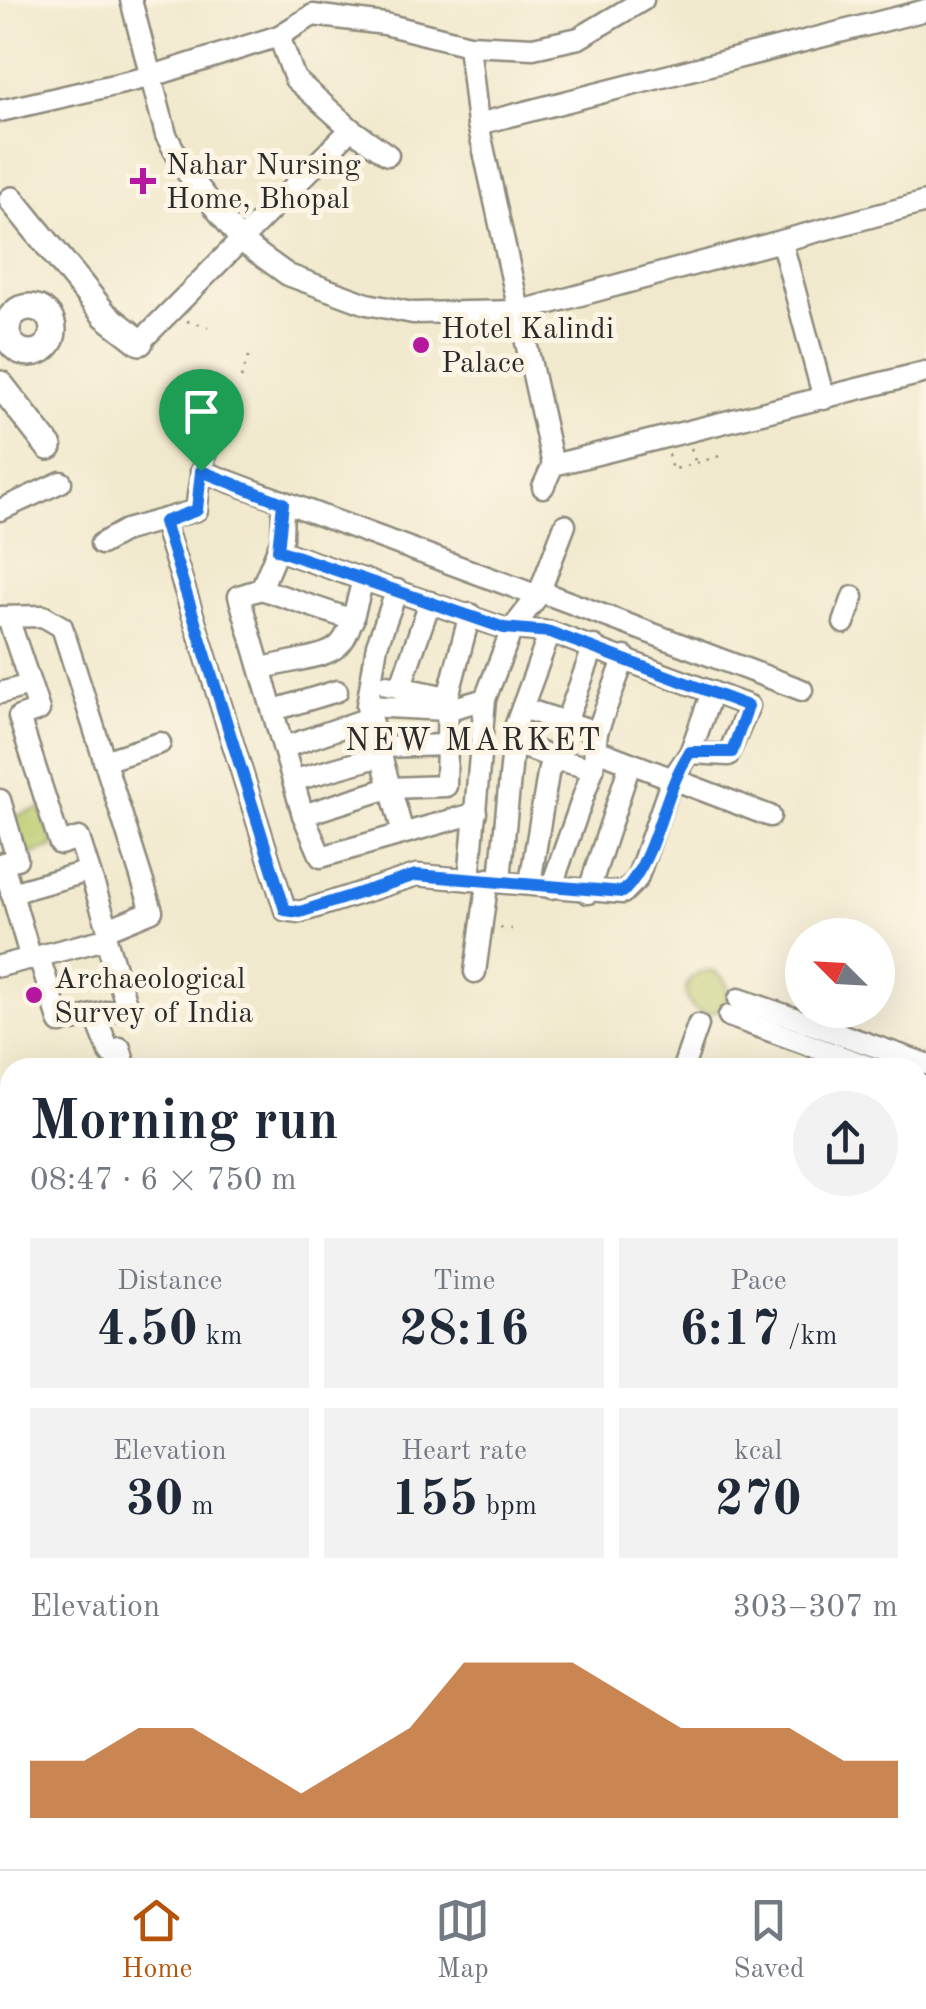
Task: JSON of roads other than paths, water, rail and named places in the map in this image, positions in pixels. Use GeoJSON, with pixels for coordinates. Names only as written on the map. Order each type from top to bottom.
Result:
{"type":"FeatureCollection","features":[{"type":"Feature","properties":{"kind":"main road"},"geometry":{"type":"LineString","coordinates":[[12,200],[104,316],[140,342]]}},
{"type":"Feature","properties":{"kind":"main road"},"geometry":{"type":"LineString","coordinates":[[0,384],[49,448]]}},
{"type":"Feature","properties":{"kind":"street"},"geometry":{"type":"LineString","coordinates":[[130,0],[149,77],[175,154],[242,242],[288,274],[367,304],[413,312],[521,312],[926,202]]}},
{"type":"Feature","properties":{"kind":"street"},"geometry":{"type":"LineString","coordinates":[[0,111],[149,77],[280,36],[312,8],[470,45],[533,48],[579,38],[643,0]]}},
{"type":"Feature","properties":{"kind":"street"},"geometry":{"type":"LineString","coordinates":[[478,124],[926,10]]}},
{"type":"Feature","properties":{"kind":"street"},"geometry":{"type":"LineString","coordinates":[[280,36],[295,79],[351,129],[388,154]]}},
{"type":"Feature","properties":{"kind":"street"},"geometry":{"type":"LineString","coordinates":[[470,45],[478,124],[553,465],[543,486]]}},
{"type":"Feature","properties":{"kind":"street"},"geometry":{"type":"LineString","coordinates":[[140,342],[351,129]]}},
{"type":"Feature","properties":{"kind":"street"},"geometry":{"type":"LineString","coordinates":[[782,243],[824,399]]}},
{"type":"Feature","properties":{"kind":"street"},"geometry":{"type":"LineString","coordinates":[[553,465],[926,372]]}},
{"type":"Feature","properties":{"kind":"street"},"geometry":{"type":"LineString","coordinates":[[101,544],[126,530],[197,510],[212,426],[206,400]]}},
{"type":"Feature","properties":{"kind":"street"},"geometry":{"type":"LineString","coordinates":[[201,471],[802,690]]}},
{"type":"Feature","properties":{"kind":"street"},"geometry":{"type":"LineString","coordinates":[[0,510],[60,482]]}},
{"type":"Feature","properties":{"kind":"street"},"geometry":{"type":"LineString","coordinates":[[261,589],[278,550],[283,503]]}},
{"type":"Feature","properties":{"kind":"street"},"geometry":{"type":"LineString","coordinates":[[164,522],[285,910],[300,912],[416,875],[486,879],[588,893],[623,892],[637,878],[672,779],[690,752],[712,692]]}},
{"type":"Feature","properties":{"kind":"street"},"geometry":{"type":"LineString","coordinates":[[486,879],[476,813],[486,699],[512,629],[539,593],[564,525]]}},
{"type":"Feature","properties":{"kind":"street"},"geometry":{"type":"LineString","coordinates":[[278,550],[512,629],[550,632],[625,656],[748,706],[728,755],[690,752]]}},
{"type":"Feature","properties":{"kind":"street"},"geometry":{"type":"LineString","coordinates":[[264,668],[336,650],[349,638],[364,579]]}},
{"type":"Feature","properties":{"kind":"street"},"geometry":{"type":"LineString","coordinates":[[353,620],[261,589],[239,596],[320,856],[476,813]]}},
{"type":"Feature","properties":{"kind":"street"},"geometry":{"type":"LineString","coordinates":[[396,590],[377,646],[368,712],[404,833]]}},
{"type":"Feature","properties":{"kind":"street"},"geometry":{"type":"LineString","coordinates":[[844,623],[853,598]]}},
{"type":"Feature","properties":{"kind":"street"},"geometry":{"type":"LineString","coordinates":[[400,688],[430,602]]}},
{"type":"Feature","properties":{"kind":"street"},"geometry":{"type":"LineString","coordinates":[[304,814],[390,788],[446,786],[448,704],[470,614]]}},
{"type":"Feature","properties":{"kind":"street"},"geometry":{"type":"LineString","coordinates":[[0,800],[17,859],[2,863],[11,893],[35,958],[60,1023],[127,1007],[107,934],[90,871],[79,838],[60,844],[18,717],[39,710],[4,617],[43,616],[62,626],[152,911],[107,934],[35,958],[0,966]]}},
{"type":"Feature","properties":{"kind":"street"},"geometry":{"type":"LineString","coordinates":[[476,972],[486,879],[514,744],[522,708],[550,632]]}},
{"type":"Feature","properties":{"kind":"street"},"geometry":{"type":"LineString","coordinates":[[566,722],[594,646]]}},
{"type":"Feature","properties":{"kind":"street"},"geometry":{"type":"LineString","coordinates":[[541,885],[595,750],[625,656]]}},
{"type":"Feature","properties":{"kind":"street"},"geometry":{"type":"LineString","coordinates":[[372,682],[448,704]]}},
{"type":"Feature","properties":{"kind":"street"},"geometry":{"type":"LineString","coordinates":[[0,692],[30,685]]}},
{"type":"Feature","properties":{"kind":"street"},"geometry":{"type":"LineString","coordinates":[[274,710],[337,691]]}},
{"type":"Feature","properties":{"kind":"street"},"geometry":{"type":"LineString","coordinates":[[285,746],[368,712],[486,699]]}},
{"type":"Feature","properties":{"kind":"street"},"geometry":{"type":"LineString","coordinates":[[522,708],[566,722],[595,750],[770,816]]}},
{"type":"Feature","properties":{"kind":"street"},"geometry":{"type":"LineString","coordinates":[[104,761],[160,743]]}},
{"type":"Feature","properties":{"kind":"street"},"geometry":{"type":"LineString","coordinates":[[295,780],[380,752],[448,744]]}},
{"type":"Feature","properties":{"kind":"street"},"geometry":{"type":"LineString","coordinates":[[514,744],[559,760]]}},
{"type":"Feature","properties":{"kind":"street"},"geometry":{"type":"LineString","coordinates":[[541,885],[548,768],[559,760],[595,750]]}},
{"type":"Feature","properties":{"kind":"street"},"geometry":{"type":"LineString","coordinates":[[588,893],[630,764]]}},
{"type":"Feature","properties":{"kind":"street"},"geometry":{"type":"LineString","coordinates":[[11,893],[90,871]]}},
{"type":"Feature","properties":{"kind":"street"},"geometry":{"type":"LineString","coordinates":[[850,1058],[734,1007],[906,1058]]}},
{"type":"Feature","properties":{"kind":"street"},"geometry":{"type":"LineString","coordinates":[[95,1015],[119,1056]]}},
{"type":"Feature","properties":{"kind":"street"},"geometry":{"type":"LineString","coordinates":[[686,1058],[698,1025]]}},
{"type":"Feature","properties":{"kind":"place","name":"Nahar Nursing Home, Bhopal"},"geometry":{"type":"Point","coordinates":[143,181]}},
{"type":"Feature","properties":{"kind":"place","name":"Hotel Kalindi Palace"},"geometry":{"type":"Point","coordinates":[421,345]}},
{"type":"Feature","properties":{"kind":"place","name":"Archaeological Survey of India"},"geometry":{"type":"Point","coordinates":[34,995]}},
{"type":"Feature","properties":{"kind":"district","name":"NEW MARKET"},"geometry":{"type":"Point","coordinates":[474,739]}}]}
